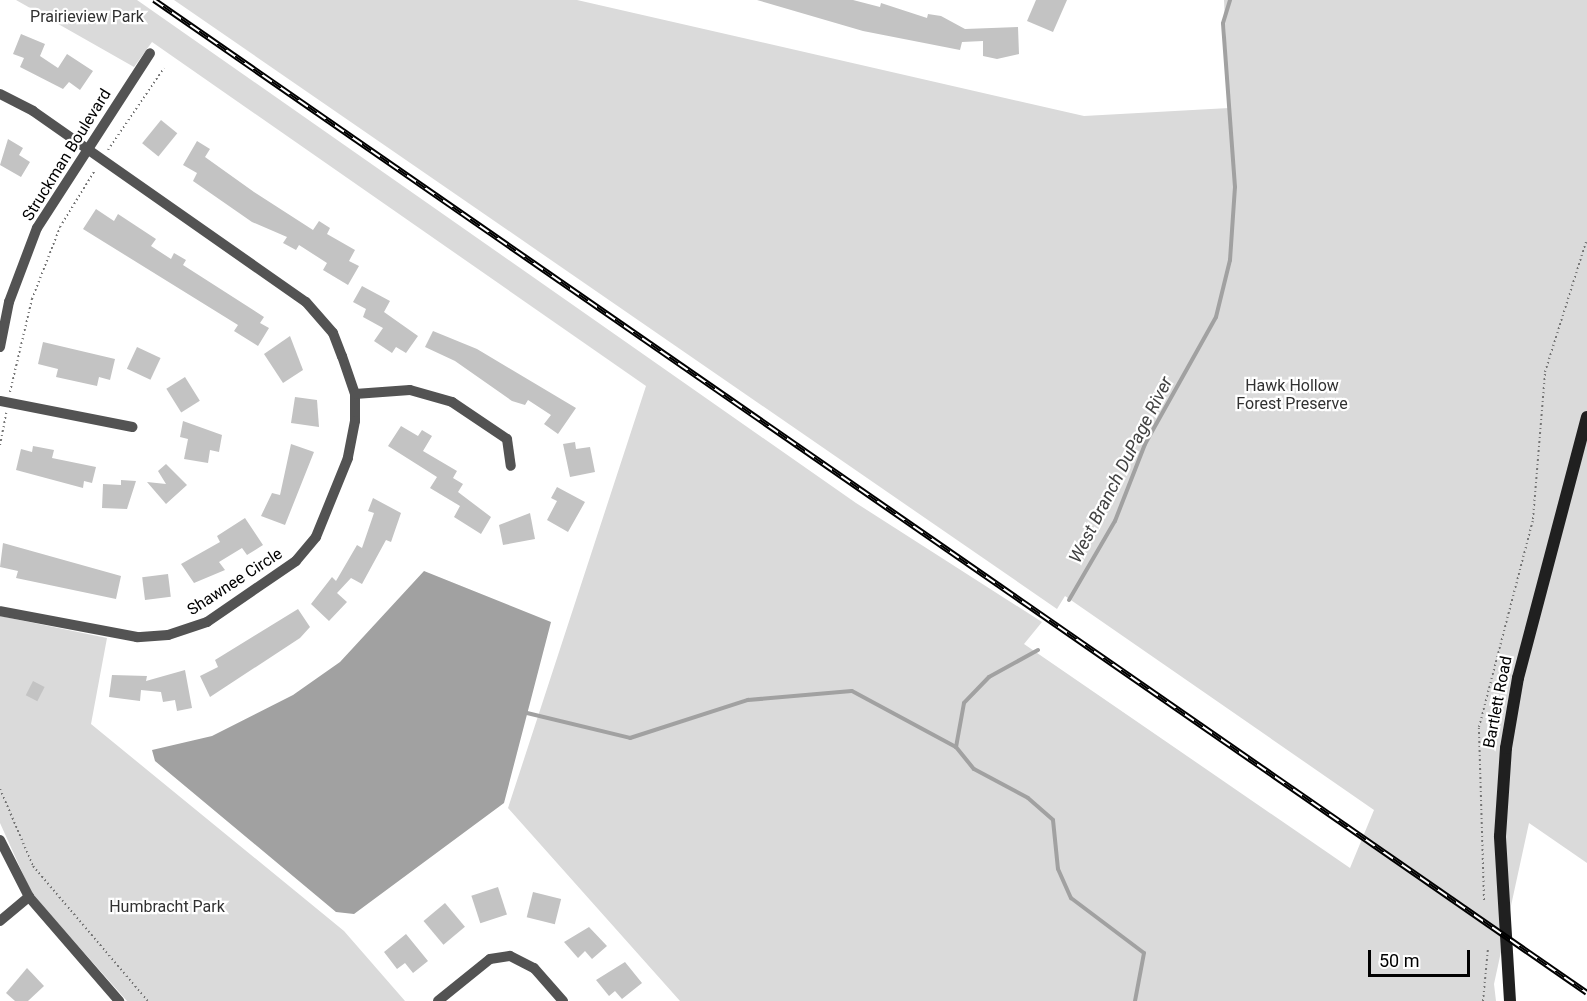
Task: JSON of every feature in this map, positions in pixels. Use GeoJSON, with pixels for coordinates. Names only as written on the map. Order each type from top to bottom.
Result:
{"type":"FeatureCollection","features":[{"type":"Feature","properties":{"kind":"street","name":"Struckman Boulevard"},"geometry":{"type":"LineString","coordinates":[[0,347],[4,301],[37,228],[150,53]]}},
{"type":"Feature","properties":{"kind":"street","name":"Shawnee Circle"},"geometry":{"type":"LineString","coordinates":[[0,94],[102,158],[306,302],[333,333],[355,394],[348,458],[315,537],[286,568],[207,622],[168,635],[136,637],[0,611]]}},
{"type":"Feature","properties":{"kind":"street"},"geometry":{"type":"LineString","coordinates":[[355,394],[410,390],[452,402],[507,439],[511,466]]}},
{"type":"Feature","properties":{"kind":"street"},"geometry":{"type":"LineString","coordinates":[[4,401],[132,428]]}},
{"type":"Feature","properties":{"kind":"street","name":"Bartlett Road"},"geometry":{"type":"LineString","coordinates":[[1510,1001],[1500,836],[1506,748],[1518,678],[1587,417]]}},
{"type":"Feature","properties":{"kind":"street"},"geometry":{"type":"LineString","coordinates":[[0,840],[28,897],[119,1001]]}},
{"type":"Feature","properties":{"kind":"street"},"geometry":{"type":"LineString","coordinates":[[0,921],[28,897]]}},
{"type":"Feature","properties":{"kind":"street"},"geometry":{"type":"LineString","coordinates":[[438,1001],[490,958],[510,956],[534,968],[563,1001]]}},
{"type":"Feature","properties":{"kind":"path"},"geometry":{"type":"LineString","coordinates":[[0,445],[4,401],[32,299],[60,227],[102,158],[164,68]]}},
{"type":"Feature","properties":{"kind":"path"},"geometry":{"type":"LineString","coordinates":[[1484,900],[1479,727],[1533,519],[1545,372],[1587,239]]}},
{"type":"Feature","properties":{"kind":"path"},"geometry":{"type":"LineString","coordinates":[[0,789],[33,866],[148,1001]]}},
{"type":"Feature","properties":{"kind":"path"},"geometry":{"type":"LineString","coordinates":[[1483,1001],[1488,948]]}},
{"type":"Feature","properties":{"kind":"green space","name":"Hawk Hollow Forest Preserve"},"geometry":{"type":"Polygon","coordinates":[[[16,0],[137,0],[856,503],[1042,622],[1024,644],[1350,868],[1374,810],[1065,596],[1057,609],[174,0],[577,0],[1084,116],[1229,108],[1224,0],[1587,0],[1587,863],[1529,823],[1494,984],[1496,1001],[680,1001],[508,808],[646,386],[152,42],[134,67],[16,0]]]}},
{"type":"Feature","properties":{"kind":"green space","name":"Humbracht Park"},"geometry":{"type":"Polygon","coordinates":[[[0,616],[107,638],[91,724],[344,931],[405,1001],[127,1001],[32,894],[0,823],[0,616]]]}},
{"type":"Feature","properties":{"kind":"shaded area"},"geometry":{"type":"Polygon","coordinates":[[[424,571],[551,622],[504,803],[354,914],[336,912],[155,761],[152,750],[212,736],[293,695],[340,662],[424,571]]]}},
{"type":"Feature","properties":{"kind":"building"},"geometry":{"type":"Polygon","coordinates":[[[757,0],[853,0],[880,7],[881,3],[927,18],[928,14],[941,16],[965,29],[1018,27],[1019,54],[997,59],[983,56],[983,41],[962,42],[960,50],[863,31],[757,0]]]}},
{"type":"Feature","properties":{"kind":"building"},"geometry":{"type":"Polygon","coordinates":[[[1036,0],[1067,0],[1053,32],[1027,21],[1036,0]]]}},
{"type":"Feature","properties":{"kind":"building"},"geometry":{"type":"Polygon","coordinates":[[[21,34],[45,44],[40,56],[58,68],[67,54],[93,71],[80,90],[69,82],[63,89],[20,67],[24,58],[13,54],[21,34]]]}},
{"type":"Feature","properties":{"kind":"building"},"geometry":{"type":"Polygon","coordinates":[[[161,120],[177,133],[158,157],[142,143],[161,120]]]}},
{"type":"Feature","properties":{"kind":"building"},"geometry":{"type":"Polygon","coordinates":[[[8,139],[23,148],[19,155],[30,162],[21,177],[0,165],[8,139]]]}},
{"type":"Feature","properties":{"kind":"building"},"geometry":{"type":"Polygon","coordinates":[[[197,141],[210,149],[205,157],[254,192],[313,230],[319,221],[330,228],[327,234],[355,250],[349,261],[359,266],[348,285],[323,270],[327,263],[299,245],[296,250],[283,243],[287,237],[252,222],[193,181],[197,173],[183,165],[197,141]]]}},
{"type":"Feature","properties":{"kind":"building"},"geometry":{"type":"Polygon","coordinates":[[[96,209],[114,221],[118,214],[156,239],[151,246],[171,259],[174,253],[186,260],[183,265],[264,317],[260,323],[269,328],[258,346],[234,331],[238,325],[83,229],[96,209]]]}},
{"type":"Feature","properties":{"kind":"building"},"geometry":{"type":"Polygon","coordinates":[[[362,286],[390,301],[384,312],[418,336],[406,353],[396,347],[392,353],[374,341],[383,328],[363,317],[366,309],[353,302],[362,286]]]}},
{"type":"Feature","properties":{"kind":"building"},"geometry":{"type":"Polygon","coordinates":[[[433,331],[477,349],[576,408],[558,434],[544,424],[551,415],[528,400],[525,405],[512,401],[455,361],[425,347],[433,331]]]}},
{"type":"Feature","properties":{"kind":"building"},"geometry":{"type":"Polygon","coordinates":[[[290,336],[303,370],[283,383],[264,354],[290,336]]]}},
{"type":"Feature","properties":{"kind":"building"},"geometry":{"type":"Polygon","coordinates":[[[43,342],[115,359],[110,380],[99,377],[97,386],[56,377],[58,369],[38,364],[43,342]]]}},
{"type":"Feature","properties":{"kind":"building"},"geometry":{"type":"Polygon","coordinates":[[[137,347],[161,358],[150,380],[127,369],[137,347]]]}},
{"type":"Feature","properties":{"kind":"building"},"geometry":{"type":"Polygon","coordinates":[[[185,377],[200,401],[181,412],[166,389],[185,377]]]}},
{"type":"Feature","properties":{"kind":"building"},"geometry":{"type":"Polygon","coordinates":[[[295,397],[317,400],[319,427],[291,423],[295,397]]]}},
{"type":"Feature","properties":{"kind":"building"},"geometry":{"type":"Polygon","coordinates":[[[183,421],[222,435],[219,452],[210,450],[208,463],[184,459],[188,439],[180,437],[183,421]]]}},
{"type":"Feature","properties":{"kind":"building"},"geometry":{"type":"Polygon","coordinates":[[[401,426],[418,436],[422,430],[432,436],[423,451],[457,471],[453,478],[463,484],[458,492],[491,517],[481,534],[454,517],[460,506],[430,488],[437,477],[388,446],[401,426]]]}},
{"type":"Feature","properties":{"kind":"building"},"geometry":{"type":"Polygon","coordinates":[[[575,442],[576,449],[590,447],[595,472],[570,477],[563,444],[575,442]]]}},
{"type":"Feature","properties":{"kind":"building"},"geometry":{"type":"Polygon","coordinates":[[[291,444],[314,452],[285,525],[261,516],[272,493],[280,495],[291,444]]]}},
{"type":"Feature","properties":{"kind":"building"},"geometry":{"type":"Polygon","coordinates":[[[33,446],[54,450],[52,458],[96,467],[92,483],[84,481],[83,488],[16,470],[21,449],[32,452],[33,446]]]}},
{"type":"Feature","properties":{"kind":"building"},"geometry":{"type":"Polygon","coordinates":[[[166,464],[187,485],[166,504],[147,482],[166,484],[158,471],[166,464]]]}},
{"type":"Feature","properties":{"kind":"building"},"geometry":{"type":"Polygon","coordinates":[[[121,480],[136,481],[127,509],[102,508],[103,484],[121,485],[121,480]]]}},
{"type":"Feature","properties":{"kind":"building"},"geometry":{"type":"Polygon","coordinates":[[[557,487],[585,502],[568,532],[547,520],[557,501],[551,498],[557,487]]]}},
{"type":"Feature","properties":{"kind":"building"},"geometry":{"type":"Polygon","coordinates":[[[373,498],[401,513],[391,542],[386,540],[362,584],[351,578],[337,593],[347,602],[329,621],[311,604],[332,577],[336,581],[357,545],[362,548],[374,513],[368,511],[373,498]]]}},
{"type":"Feature","properties":{"kind":"building"},"geometry":{"type":"Polygon","coordinates":[[[530,513],[535,539],[503,545],[499,525],[530,513]]]}},
{"type":"Feature","properties":{"kind":"building"},"geometry":{"type":"Polygon","coordinates":[[[245,518],[263,545],[247,555],[242,548],[219,562],[225,570],[194,583],[181,564],[220,542],[217,536],[245,518]]]}},
{"type":"Feature","properties":{"kind":"building"},"geometry":{"type":"Polygon","coordinates":[[[3,543],[121,576],[116,599],[16,578],[18,571],[0,567],[3,543]]]}},
{"type":"Feature","properties":{"kind":"building"},"geometry":{"type":"Polygon","coordinates":[[[168,574],[171,597],[145,600],[142,577],[168,574]]]}},
{"type":"Feature","properties":{"kind":"building"},"geometry":{"type":"Polygon","coordinates":[[[298,609],[310,627],[300,638],[210,697],[200,676],[218,667],[215,660],[298,609]]]}},
{"type":"Feature","properties":{"kind":"building"},"geometry":{"type":"Polygon","coordinates":[[[185,670],[192,708],[177,711],[175,700],[163,702],[161,692],[141,690],[140,701],[109,697],[112,675],[147,676],[146,681],[185,670]]]}},
{"type":"Feature","properties":{"kind":"building"},"geometry":{"type":"Polygon","coordinates":[[[33,681],[45,687],[37,701],[26,695],[33,681]]]}},
{"type":"Feature","properties":{"kind":"building"},"geometry":{"type":"Polygon","coordinates":[[[498,887],[507,915],[480,923],[471,896],[498,887]]]}},
{"type":"Feature","properties":{"kind":"building"},"geometry":{"type":"Polygon","coordinates":[[[533,892],[561,899],[555,924],[527,917],[533,892]]]}},
{"type":"Feature","properties":{"kind":"building"},"geometry":{"type":"Polygon","coordinates":[[[445,903],[465,927],[443,945],[424,921],[445,903]]]}},
{"type":"Feature","properties":{"kind":"building"},"geometry":{"type":"Polygon","coordinates":[[[589,927],[607,946],[592,959],[585,951],[578,958],[564,942],[589,927]]]}},
{"type":"Feature","properties":{"kind":"building"},"geometry":{"type":"Polygon","coordinates":[[[406,934],[428,961],[413,973],[405,963],[397,969],[384,952],[406,934]]]}},
{"type":"Feature","properties":{"kind":"building"},"geometry":{"type":"Polygon","coordinates":[[[625,962],[642,983],[622,999],[615,991],[609,996],[596,980],[625,962]]]}},
{"type":"Feature","properties":{"kind":"building"},"geometry":{"type":"Polygon","coordinates":[[[27,968],[44,986],[28,1001],[15,1001],[6,993],[27,968]]]}},
{"type":"Feature","properties":{"kind":"waterway","name":"West Branch DuPage River"},"geometry":{"type":"LineString","coordinates":[[1069,600],[1115,521],[1145,444],[1216,317],[1230,260],[1235,187],[1223,23],[1230,0]]}},
{"type":"Feature","properties":{"kind":"waterway","name":"West Branch DuPage River"},"geometry":{"type":"LineString","coordinates":[[1038,650],[989,677],[964,703],[956,747],[974,769],[1028,798],[1053,820],[1058,869],[1071,898],[1144,953],[1135,1001]]}},
{"type":"Feature","properties":{"kind":"waterway"},"geometry":{"type":"LineString","coordinates":[[527,713],[630,738],[748,700],[852,691],[956,747]]}},
{"type":"Feature","properties":{"kind":"railway"},"geometry":{"type":"LineString","coordinates":[[154,0],[1587,993]]}},
{"type":"Feature","properties":{"kind":"park label","name":"Prairieview Park"},"geometry":{"type":"Point","coordinates":[87,17]}}]}
